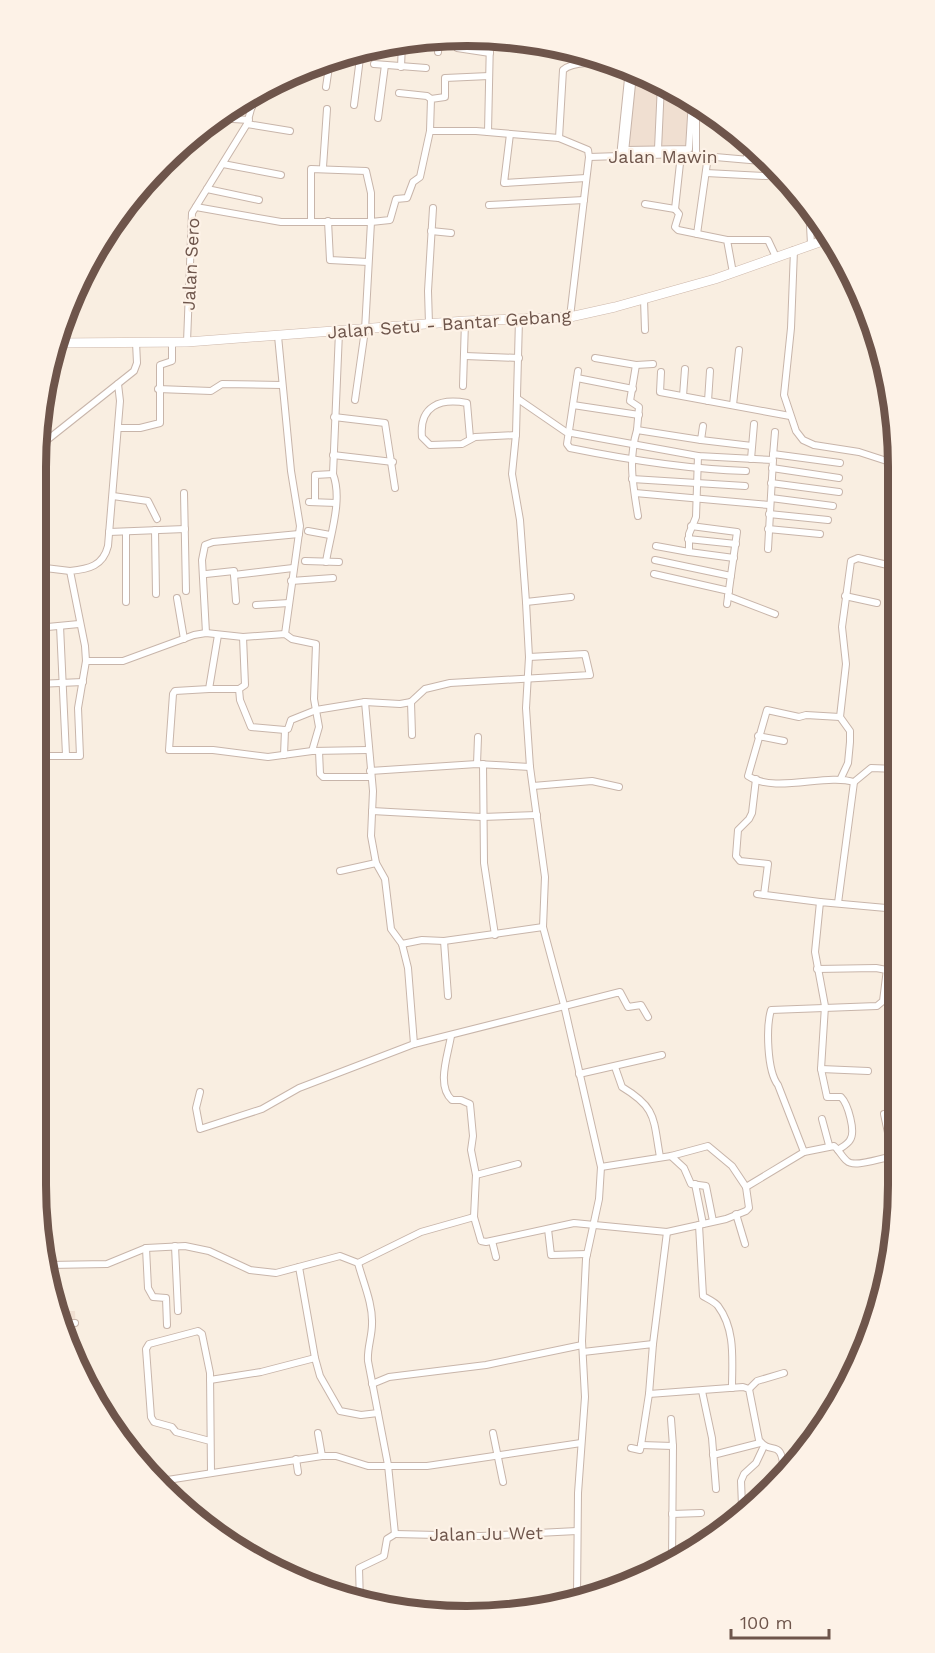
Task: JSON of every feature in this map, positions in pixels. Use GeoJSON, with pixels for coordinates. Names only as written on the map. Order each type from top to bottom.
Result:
{"type":"FeatureCollection","features":[{"type":"Feature","properties":{"kind":"main road","name":"Jalan Setu - Bantar Gebang"},"geometry":{"type":"LineString","coordinates":[[66,343],[187,342],[465,321],[570,317],[644,299],[733,273],[822,241]]}},
{"type":"Feature","properties":{"kind":"street"},"geometry":{"type":"LineString","coordinates":[[457,46],[490,53]]}},
{"type":"Feature","properties":{"kind":"street"},"geometry":{"type":"LineString","coordinates":[[438,47],[438,52]]}},
{"type":"Feature","properties":{"kind":"street"},"geometry":{"type":"LineString","coordinates":[[488,132],[490,47]]}},
{"type":"Feature","properties":{"kind":"street"},"geometry":{"type":"LineString","coordinates":[[401,67],[402,52]]}},
{"type":"Feature","properties":{"kind":"street"},"geometry":{"type":"LineString","coordinates":[[354,105],[360,61]]}},
{"type":"Feature","properties":{"kind":"street"},"geometry":{"type":"LineString","coordinates":[[559,138],[563,70],[568,65],[584,63]]}},
{"type":"Feature","properties":{"kind":"street"},"geometry":{"type":"LineString","coordinates":[[374,64],[426,68]]}},
{"type":"Feature","properties":{"kind":"street"},"geometry":{"type":"LineString","coordinates":[[378,118],[385,65]]}},
{"type":"Feature","properties":{"kind":"street"},"geometry":{"type":"LineString","coordinates":[[326,87],[328,70]]}},
{"type":"Feature","properties":{"kind":"street"},"geometry":{"type":"LineString","coordinates":[[399,93],[427,96],[431,99],[445,97],[445,78],[489,76]]}},
{"type":"Feature","properties":{"kind":"street"},"geometry":{"type":"LineString","coordinates":[[621,157],[628,79]]}},
{"type":"Feature","properties":{"kind":"street"},"geometry":{"type":"LineString","coordinates":[[621,157],[626,150],[632,84]]}},
{"type":"Feature","properties":{"kind":"street"},"geometry":{"type":"LineString","coordinates":[[658,149],[661,94]]}},
{"type":"Feature","properties":{"kind":"street"},"geometry":{"type":"LineString","coordinates":[[196,207],[258,219],[311,222],[390,220],[396,199],[408,197],[412,182],[420,177],[430,131],[431,99]]}},
{"type":"Feature","properties":{"kind":"street","name":"Jalan Sero"},"geometry":{"type":"LineString","coordinates":[[187,342],[191,218],[248,122],[252,107]]}},
{"type":"Feature","properties":{"kind":"street"},"geometry":{"type":"LineString","coordinates":[[323,167],[327,109]]}},
{"type":"Feature","properties":{"kind":"street"},"geometry":{"type":"LineString","coordinates":[[626,150],[691,147],[692,111]]}},
{"type":"Feature","properties":{"kind":"street"},"geometry":{"type":"LineString","coordinates":[[696,114],[696,154]]}},
{"type":"Feature","properties":{"kind":"street"},"geometry":{"type":"LineString","coordinates":[[230,120],[290,131]]}},
{"type":"Feature","properties":{"kind":"street"},"geometry":{"type":"LineString","coordinates":[[430,131],[488,132],[559,138],[588,150],[570,317]]}},
{"type":"Feature","properties":{"kind":"street"},"geometry":{"type":"LineString","coordinates":[[510,134],[504,183],[586,178]]}},
{"type":"Feature","properties":{"kind":"street"},"geometry":{"type":"LineString","coordinates":[[747,153],[747,159]]}},
{"type":"Feature","properties":{"kind":"street"},"geometry":{"type":"LineString","coordinates":[[675,209],[681,154]]}},
{"type":"Feature","properties":{"kind":"street","name":"Jalan Mawin"},"geometry":{"type":"LineString","coordinates":[[589,157],[696,154],[754,160]]}},
{"type":"Feature","properties":{"kind":"street"},"geometry":{"type":"LineString","coordinates":[[697,234],[708,156]]}},
{"type":"Feature","properties":{"kind":"street"},"geometry":{"type":"LineString","coordinates":[[223,164],[281,175]]}},
{"type":"Feature","properties":{"kind":"street"},"geometry":{"type":"LineString","coordinates":[[311,222],[310,171],[323,167],[366,171],[371,193],[371,222],[365,330],[355,400]]}},
{"type":"Feature","properties":{"kind":"street"},"geometry":{"type":"LineString","coordinates":[[705,173],[766,176]]}},
{"type":"Feature","properties":{"kind":"street"},"geometry":{"type":"LineString","coordinates":[[207,189],[259,200]]}},
{"type":"Feature","properties":{"kind":"street"},"geometry":{"type":"LineString","coordinates":[[489,205],[584,200]]}},
{"type":"Feature","properties":{"kind":"street"},"geometry":{"type":"LineString","coordinates":[[645,204],[675,209],[679,214],[676,229],[727,240],[768,240],[776,257]]}},
{"type":"Feature","properties":{"kind":"street"},"geometry":{"type":"LineString","coordinates":[[429,324],[432,208]]}},
{"type":"Feature","properties":{"kind":"street"},"geometry":{"type":"LineString","coordinates":[[328,221],[330,260],[368,262]]}},
{"type":"Feature","properties":{"kind":"street"},"geometry":{"type":"LineString","coordinates":[[810,222],[811,244]]}},
{"type":"Feature","properties":{"kind":"street"},"geometry":{"type":"LineString","coordinates":[[431,231],[451,233]]}},
{"type":"Feature","properties":{"kind":"street"},"geometry":{"type":"LineString","coordinates":[[727,240],[733,273]]}},
{"type":"Feature","properties":{"kind":"street"},"geometry":{"type":"LineString","coordinates":[[794,250],[791,328],[784,395],[790,416],[799,436],[806,442],[860,452],[888,461]]}},
{"type":"Feature","properties":{"kind":"street"},"geometry":{"type":"LineString","coordinates":[[644,299],[645,330]]}},
{"type":"Feature","properties":{"kind":"street"},"geometry":{"type":"LineString","coordinates":[[519,319],[518,399],[512,474],[519,520],[526,602],[529,657],[526,708],[530,767],[545,877],[543,927],[564,1005],[601,1167],[599,1199],[587,1254],[583,1349],[585,1397],[577,1531],[577,1592]]}},
{"type":"Feature","properties":{"kind":"street"},"geometry":{"type":"LineString","coordinates":[[463,386],[465,321]]}},
{"type":"Feature","properties":{"kind":"street"},"geometry":{"type":"LineString","coordinates":[[326,562],[337,488],[333,474],[333,455],[339,332]]}},
{"type":"Feature","properties":{"kind":"street"},"geometry":{"type":"LineString","coordinates":[[278,336],[299,534],[285,634]]}},
{"type":"Feature","properties":{"kind":"street"},"geometry":{"type":"LineString","coordinates":[[47,440],[134,370],[137,363],[136,342]]}},
{"type":"Feature","properties":{"kind":"street"},"geometry":{"type":"LineString","coordinates":[[118,428],[140,428],[160,423],[159,365],[172,361],[172,342]]}},
{"type":"Feature","properties":{"kind":"street"},"geometry":{"type":"LineString","coordinates":[[733,405],[739,350]]}},
{"type":"Feature","properties":{"kind":"street"},"geometry":{"type":"LineString","coordinates":[[465,356],[519,358]]}},
{"type":"Feature","properties":{"kind":"street"},"geometry":{"type":"LineString","coordinates":[[595,358],[636,365],[653,364]]}},
{"type":"Feature","properties":{"kind":"street"},"geometry":{"type":"LineString","coordinates":[[636,365],[630,402],[639,407],[631,462],[638,516]]}},
{"type":"Feature","properties":{"kind":"street"},"geometry":{"type":"LineString","coordinates":[[683,396],[685,369]]}},
{"type":"Feature","properties":{"kind":"street"},"geometry":{"type":"LineString","coordinates":[[708,401],[710,371]]}},
{"type":"Feature","properties":{"kind":"street"},"geometry":{"type":"LineString","coordinates":[[661,372],[658,391],[790,416]]}},
{"type":"Feature","properties":{"kind":"street"},"geometry":{"type":"LineString","coordinates":[[633,389],[577,374],[568,433],[567,444],[570,448],[631,462],[699,470],[746,471]]}},
{"type":"Feature","properties":{"kind":"street"},"geometry":{"type":"LineString","coordinates":[[46,568],[70,571],[87,569],[101,562],[106,554],[118,428],[118,384]]}},
{"type":"Feature","properties":{"kind":"street"},"geometry":{"type":"LineString","coordinates":[[158,389],[211,392],[222,384],[282,385]]}},
{"type":"Feature","properties":{"kind":"street"},"geometry":{"type":"LineString","coordinates":[[518,399],[568,433],[632,446],[698,456],[751,459],[773,457],[840,463]]}},
{"type":"Feature","properties":{"kind":"street"},"geometry":{"type":"LineString","coordinates":[[470,438],[467,403],[437,405],[429,408],[421,419],[422,437],[430,445],[462,444],[470,438],[516,435]]}},
{"type":"Feature","properties":{"kind":"street"},"geometry":{"type":"LineString","coordinates":[[573,405],[639,415]]}},
{"type":"Feature","properties":{"kind":"street"},"geometry":{"type":"LineString","coordinates":[[334,417],[385,423],[393,462],[395,488]]}},
{"type":"Feature","properties":{"kind":"street"},"geometry":{"type":"LineString","coordinates":[[751,459],[754,424]]}},
{"type":"Feature","properties":{"kind":"street"},"geometry":{"type":"LineString","coordinates":[[701,440],[703,426]]}},
{"type":"Feature","properties":{"kind":"street"},"geometry":{"type":"LineString","coordinates":[[637,430],[752,446]]}},
{"type":"Feature","properties":{"kind":"street"},"geometry":{"type":"LineString","coordinates":[[768,549],[775,432]]}},
{"type":"Feature","properties":{"kind":"street"},"geometry":{"type":"LineString","coordinates":[[333,455],[393,462]]}},
{"type":"Feature","properties":{"kind":"street"},"geometry":{"type":"LineString","coordinates":[[689,552],[688,539],[696,517],[698,456]]}},
{"type":"Feature","properties":{"kind":"street"},"geometry":{"type":"LineString","coordinates":[[772,468],[839,478]]}},
{"type":"Feature","properties":{"kind":"street"},"geometry":{"type":"LineString","coordinates":[[333,474],[315,475],[312,502],[336,503]]}},
{"type":"Feature","properties":{"kind":"street"},"geometry":{"type":"LineString","coordinates":[[632,479],[745,486]]}},
{"type":"Feature","properties":{"kind":"street"},"geometry":{"type":"LineString","coordinates":[[771,483],[839,492]]}},
{"type":"Feature","properties":{"kind":"street"},"geometry":{"type":"LineString","coordinates":[[184,493],[186,591]]}},
{"type":"Feature","properties":{"kind":"street"},"geometry":{"type":"LineString","coordinates":[[635,494],[697,500],[770,501],[833,506]]}},
{"type":"Feature","properties":{"kind":"street"},"geometry":{"type":"LineString","coordinates":[[113,496],[148,501],[157,519]]}},
{"type":"Feature","properties":{"kind":"street"},"geometry":{"type":"LineString","coordinates":[[769,514],[828,520]]}},
{"type":"Feature","properties":{"kind":"street"},"geometry":{"type":"LineString","coordinates":[[692,526],[736,530],[727,604]]}},
{"type":"Feature","properties":{"kind":"street"},"geometry":{"type":"LineString","coordinates":[[109,532],[185,529]]}},
{"type":"Feature","properties":{"kind":"street"},"geometry":{"type":"LineString","coordinates":[[768,529],[820,534]]}},
{"type":"Feature","properties":{"kind":"street"},"geometry":{"type":"LineString","coordinates":[[155,530],[156,594]]}},
{"type":"Feature","properties":{"kind":"street"},"geometry":{"type":"LineString","coordinates":[[308,531],[330,535]]}},
{"type":"Feature","properties":{"kind":"street"},"geometry":{"type":"LineString","coordinates":[[126,532],[126,602]]}},
{"type":"Feature","properties":{"kind":"street"},"geometry":{"type":"LineString","coordinates":[[206,633],[202,560],[206,545],[213,542],[299,534]]}},
{"type":"Feature","properties":{"kind":"street"},"geometry":{"type":"LineString","coordinates":[[688,539],[736,544]]}},
{"type":"Feature","properties":{"kind":"street"},"geometry":{"type":"LineString","coordinates":[[656,546],[734,558]]}},
{"type":"Feature","properties":{"kind":"street"},"geometry":{"type":"LineString","coordinates":[[841,778],[848,764],[850,742],[849,732],[840,717],[846,664],[842,627],[851,561],[854,559],[888,565]]}},
{"type":"Feature","properties":{"kind":"street"},"geometry":{"type":"LineString","coordinates":[[655,560],[731,576]]}},
{"type":"Feature","properties":{"kind":"street"},"geometry":{"type":"LineString","coordinates":[[304,561],[339,562]]}},
{"type":"Feature","properties":{"kind":"street"},"geometry":{"type":"LineString","coordinates":[[234,574],[293,568]]}},
{"type":"Feature","properties":{"kind":"street"},"geometry":{"type":"LineString","coordinates":[[46,756],[80,756],[78,708],[86,661],[70,571]]}},
{"type":"Feature","properties":{"kind":"street"},"geometry":{"type":"LineString","coordinates":[[206,574],[234,571],[237,601]]}},
{"type":"Feature","properties":{"kind":"street"},"geometry":{"type":"LineString","coordinates":[[654,574],[728,593],[775,614]]}},
{"type":"Feature","properties":{"kind":"street"},"geometry":{"type":"LineString","coordinates":[[291,581],[333,578]]}},
{"type":"Feature","properties":{"kind":"street"},"geometry":{"type":"LineString","coordinates":[[845,596],[877,603]]}},
{"type":"Feature","properties":{"kind":"street"},"geometry":{"type":"LineString","coordinates":[[526,602],[571,597]]}},
{"type":"Feature","properties":{"kind":"street"},"geometry":{"type":"LineString","coordinates":[[177,598],[184,639]]}},
{"type":"Feature","properties":{"kind":"street"},"geometry":{"type":"LineString","coordinates":[[256,605],[289,603]]}},
{"type":"Feature","properties":{"kind":"street"},"geometry":{"type":"LineString","coordinates":[[46,627],[79,624]]}},
{"type":"Feature","properties":{"kind":"street"},"geometry":{"type":"LineString","coordinates":[[60,626],[66,755]]}},
{"type":"Feature","properties":{"kind":"street"},"geometry":{"type":"LineString","coordinates":[[86,661],[123,661],[206,633],[243,637],[285,634],[292,639],[316,644],[316,710],[319,727],[315,751],[320,774],[323,777],[480,764],[530,767]]}},
{"type":"Feature","properties":{"kind":"street"},"geometry":{"type":"LineString","coordinates":[[210,688],[218,635]]}},
{"type":"Feature","properties":{"kind":"street"},"geometry":{"type":"LineString","coordinates":[[239,689],[247,680],[243,637]]}},
{"type":"Feature","properties":{"kind":"street"},"geometry":{"type":"LineString","coordinates":[[284,755],[285,730],[291,720],[316,710],[364,702],[400,704],[411,702],[425,689],[450,683],[587,677],[590,672],[585,654],[529,657]]}},
{"type":"Feature","properties":{"kind":"street"},"geometry":{"type":"LineString","coordinates":[[46,684],[83,682]]}},
{"type":"Feature","properties":{"kind":"street"},"geometry":{"type":"LineString","coordinates":[[239,689],[210,688],[175,691],[169,750],[213,750],[268,757],[315,751],[369,750]]}},
{"type":"Feature","properties":{"kind":"street"},"geometry":{"type":"LineString","coordinates":[[239,689],[249,725],[254,728],[285,730]]}},
{"type":"Feature","properties":{"kind":"street"},"geometry":{"type":"LineString","coordinates":[[364,702],[369,750],[371,836],[376,863],[385,879],[391,929],[402,944],[412,995],[414,1044]]}},
{"type":"Feature","properties":{"kind":"street"},"geometry":{"type":"LineString","coordinates":[[411,702],[412,735]]}},
{"type":"Feature","properties":{"kind":"street"},"geometry":{"type":"LineString","coordinates":[[840,717],[806,715],[799,717],[767,710],[748,776],[756,779],[805,784],[841,778],[854,782]]}},
{"type":"Feature","properties":{"kind":"street"},"geometry":{"type":"LineString","coordinates":[[758,736],[784,741]]}},
{"type":"Feature","properties":{"kind":"street"},"geometry":{"type":"LineString","coordinates":[[478,737],[484,863],[495,935]]}},
{"type":"Feature","properties":{"kind":"street"},"geometry":{"type":"LineString","coordinates":[[837,903],[854,782],[871,768],[888,769]]}},
{"type":"Feature","properties":{"kind":"street"},"geometry":{"type":"LineString","coordinates":[[756,779],[752,813],[738,830],[736,856],[740,861],[768,864],[761,895],[888,908]]}},
{"type":"Feature","properties":{"kind":"street"},"geometry":{"type":"LineString","coordinates":[[533,786],[592,781],[619,787]]}},
{"type":"Feature","properties":{"kind":"street"},"geometry":{"type":"LineString","coordinates":[[372,811],[482,817],[537,815]]}},
{"type":"Feature","properties":{"kind":"street"},"geometry":{"type":"LineString","coordinates":[[340,871],[376,863]]}},
{"type":"Feature","properties":{"kind":"street"},"geometry":{"type":"LineString","coordinates":[[820,902],[815,952],[825,1006],[821,1069],[827,1097],[841,1098],[846,1103],[852,1134],[849,1143],[838,1150]]}},
{"type":"Feature","properties":{"kind":"street"},"geometry":{"type":"LineString","coordinates":[[402,944],[422,940],[444,941],[495,935],[543,927]]}},
{"type":"Feature","properties":{"kind":"street"},"geometry":{"type":"LineString","coordinates":[[444,941],[448,996]]}},
{"type":"Feature","properties":{"kind":"street"},"geometry":{"type":"LineString","coordinates":[[817,969],[888,970]]}},
{"type":"Feature","properties":{"kind":"street"},"geometry":{"type":"LineString","coordinates":[[804,1152],[778,1085],[771,1076],[768,1020],[771,1010],[825,1006],[854,1008],[881,1004],[888,984]]}},
{"type":"Feature","properties":{"kind":"street"},"geometry":{"type":"LineString","coordinates":[[200,1092],[196,1108],[200,1129],[262,1109],[299,1088],[414,1044],[564,1005],[620,992],[628,1006],[641,1005],[648,1017]]}},
{"type":"Feature","properties":{"kind":"street"},"geometry":{"type":"LineString","coordinates":[[451,1036],[443,1084],[447,1096],[452,1100],[461,1100],[470,1104],[473,1136],[471,1150],[476,1175],[474,1217],[481,1241],[492,1241],[574,1223],[667,1232],[713,1221],[749,1208],[746,1187],[732,1166],[711,1147],[601,1167]]}},
{"type":"Feature","properties":{"kind":"street"},"geometry":{"type":"LineString","coordinates":[[579,1074],[662,1055]]}},
{"type":"Feature","properties":{"kind":"street"},"geometry":{"type":"LineString","coordinates":[[615,1067],[622,1087],[636,1094],[647,1104],[660,1157]]}},
{"type":"Feature","properties":{"kind":"street"},"geometry":{"type":"LineString","coordinates":[[821,1069],[868,1071]]}},
{"type":"Feature","properties":{"kind":"street"},"geometry":{"type":"LineString","coordinates":[[884,1114],[888,1129]]}},
{"type":"Feature","properties":{"kind":"street"},"geometry":{"type":"LineString","coordinates":[[822,1119],[829,1145]]}},
{"type":"Feature","properties":{"kind":"street"},"geometry":{"type":"LineString","coordinates":[[746,1187],[804,1152],[829,1145],[838,1150],[849,1163],[856,1165],[888,1158]]}},
{"type":"Feature","properties":{"kind":"street"},"geometry":{"type":"LineString","coordinates":[[671,1156],[684,1168],[691,1184],[703,1185],[708,1190],[713,1221]]}},
{"type":"Feature","properties":{"kind":"street"},"geometry":{"type":"LineString","coordinates":[[476,1175],[518,1164]]}},
{"type":"Feature","properties":{"kind":"street"},"geometry":{"type":"LineString","coordinates":[[695,1184],[701,1224],[703,1296],[717,1304],[729,1330],[732,1346],[732,1388]]}},
{"type":"Feature","properties":{"kind":"street"},"geometry":{"type":"LineString","coordinates":[[736,1214],[745,1244]]}},
{"type":"Feature","properties":{"kind":"street"},"geometry":{"type":"LineString","coordinates":[[54,1265],[107,1264],[146,1248],[175,1246],[209,1251],[250,1270],[276,1273],[340,1256],[358,1263],[421,1232],[474,1217]]}},
{"type":"Feature","properties":{"kind":"street"},"geometry":{"type":"LineString","coordinates":[[548,1229],[551,1255],[587,1254]]}},
{"type":"Feature","properties":{"kind":"street"},"geometry":{"type":"LineString","coordinates":[[631,1448],[640,1450],[650,1394],[653,1344],[667,1232]]}},
{"type":"Feature","properties":{"kind":"street"},"geometry":{"type":"LineString","coordinates":[[492,1241],[496,1257]]}},
{"type":"Feature","properties":{"kind":"street"},"geometry":{"type":"LineString","coordinates":[[175,1246],[178,1311]]}},
{"type":"Feature","properties":{"kind":"street"},"geometry":{"type":"LineString","coordinates":[[146,1248],[148,1288],[153,1297],[166,1298],[167,1325]]}},
{"type":"Feature","properties":{"kind":"street"},"geometry":{"type":"LineString","coordinates":[[358,1263],[372,1318],[367,1346],[388,1466],[394,1534],[387,1539],[384,1556],[359,1568],[360,1592]]}},
{"type":"Feature","properties":{"kind":"street"},"geometry":{"type":"LineString","coordinates":[[299,1267],[320,1376],[340,1411],[361,1415],[378,1413]]}},
{"type":"Feature","properties":{"kind":"street"},"geometry":{"type":"LineString","coordinates":[[70,1323],[75,1323]]}},
{"type":"Feature","properties":{"kind":"street"},"geometry":{"type":"LineString","coordinates":[[210,1441],[176,1432],[172,1427],[154,1422],[151,1417],[147,1366],[149,1344],[200,1331],[210,1380],[211,1473]]}},
{"type":"Feature","properties":{"kind":"street"},"geometry":{"type":"LineString","coordinates":[[372,1384],[389,1377],[486,1365],[583,1349],[653,1344]]}},
{"type":"Feature","properties":{"kind":"street"},"geometry":{"type":"LineString","coordinates":[[210,1380],[242,1376],[315,1358]]}},
{"type":"Feature","properties":{"kind":"street"},"geometry":{"type":"LineString","coordinates":[[650,1394],[732,1388],[748,1389],[757,1381],[784,1373]]}},
{"type":"Feature","properties":{"kind":"street"},"geometry":{"type":"LineString","coordinates":[[742,1505],[741,1480],[756,1463],[762,1444],[748,1389]]}},
{"type":"Feature","properties":{"kind":"street"},"geometry":{"type":"LineString","coordinates":[[702,1391],[713,1455],[716,1489]]}},
{"type":"Feature","properties":{"kind":"street"},"geometry":{"type":"LineString","coordinates":[[671,1419],[672,1553]]}},
{"type":"Feature","properties":{"kind":"street"},"geometry":{"type":"LineString","coordinates":[[318,1433],[322,1456]]}},
{"type":"Feature","properties":{"kind":"street"},"geometry":{"type":"LineString","coordinates":[[493,1433],[503,1482]]}},
{"type":"Feature","properties":{"kind":"street"},"geometry":{"type":"LineString","coordinates":[[167,1480],[322,1456],[336,1456],[368,1466],[445,1464],[497,1454],[581,1443]]}},
{"type":"Feature","properties":{"kind":"street"},"geometry":{"type":"LineString","coordinates":[[713,1455],[762,1444],[777,1448],[782,1452],[783,1464]]}},
{"type":"Feature","properties":{"kind":"street"},"geometry":{"type":"LineString","coordinates":[[641,1445],[673,1446]]}},
{"type":"Feature","properties":{"kind":"street"},"geometry":{"type":"LineString","coordinates":[[296,1460],[298,1472]]}},
{"type":"Feature","properties":{"kind":"street"},"geometry":{"type":"LineString","coordinates":[[672,1514],[701,1513]]}},
{"type":"Feature","properties":{"kind":"street","name":"Jalan Ju Wet"},"geometry":{"type":"LineString","coordinates":[[394,1534],[481,1536],[577,1531]]}},
{"type":"Feature","properties":{"kind":"shaded area"},"geometry":{"type":"Polygon","coordinates":[[[630,80],[695,113],[695,151],[626,156],[630,80]]]}},
{"type":"Feature","properties":{"kind":"shaded area"},"geometry":{"type":"Polygon","coordinates":[[[66,1311],[75,1311],[76,1340],[66,1311]]]}}]}
